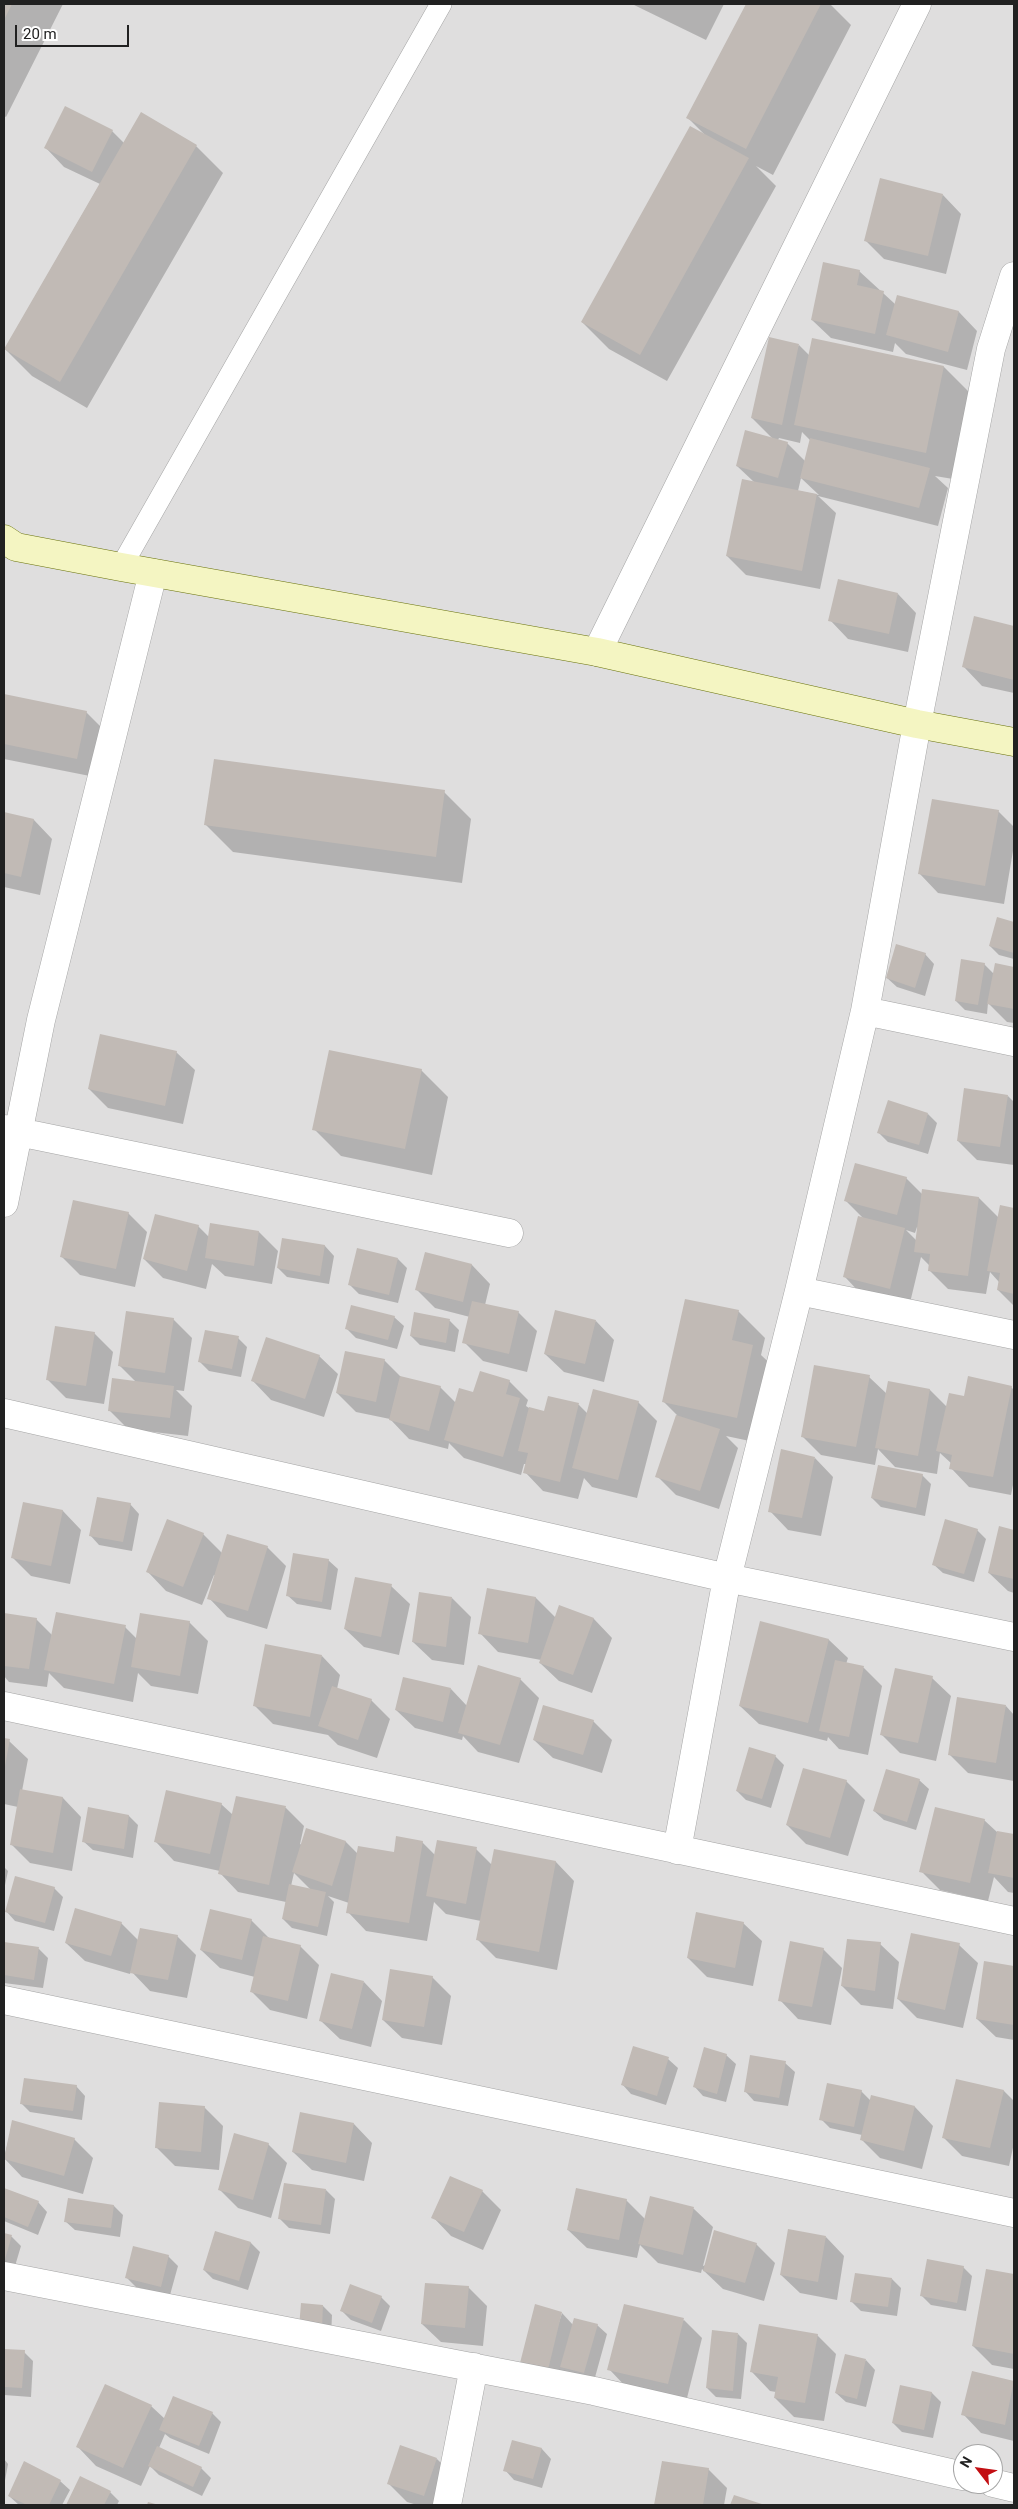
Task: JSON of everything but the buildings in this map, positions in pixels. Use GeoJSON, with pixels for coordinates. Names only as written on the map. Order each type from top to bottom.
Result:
{"type":"FeatureCollection","features":[{"type":"Feature","properties":{"kind":"main road"},"geometry":{"type":"LineString","coordinates":[[4,539],[16,547],[597,652],[916,724],[1014,742]]}},
{"type":"Feature","properties":{"kind":"street"},"geometry":{"type":"LineString","coordinates":[[597,652],[917,4]]}},
{"type":"Feature","properties":{"kind":"street"},"geometry":{"type":"LineString","coordinates":[[677,1850],[727,1578],[799,1291],[865,1010],[916,724],[990,349],[1014,276]]}},
{"type":"Feature","properties":{"kind":"street"},"geometry":{"type":"LineString","coordinates":[[4,1203],[11,1131],[41,1020],[153,572]]}},
{"type":"Feature","properties":{"kind":"street"},"geometry":{"type":"LineString","coordinates":[[865,1010],[1014,1042]]}},
{"type":"Feature","properties":{"kind":"street"},"geometry":{"type":"LineString","coordinates":[[11,1131],[509,1233]]}},
{"type":"Feature","properties":{"kind":"street"},"geometry":{"type":"LineString","coordinates":[[799,1291],[1014,1336]]}},
{"type":"Feature","properties":{"kind":"street"},"geometry":{"type":"LineString","coordinates":[[4,1413],[727,1578],[1014,1636]]}},
{"type":"Feature","properties":{"kind":"street"},"geometry":{"type":"LineString","coordinates":[[4,1706],[1014,1922]]}},
{"type":"Feature","properties":{"kind":"street"},"geometry":{"type":"LineString","coordinates":[[4,2000],[1014,2213]]}},
{"type":"Feature","properties":{"kind":"street"},"geometry":{"type":"LineString","coordinates":[[4,2276],[594,2391],[953,2474]]}},
{"type":"Feature","properties":{"kind":"street"},"geometry":{"type":"LineString","coordinates":[[447,2505],[474,2367]]}},
{"type":"Feature","properties":{"kind":"lane"},"geometry":{"type":"LineString","coordinates":[[121,567],[441,4]]}},
{"type":"Feature","properties":{"kind":"shaded area"},"geometry":{"type":"Polygon","coordinates":[[[4,4],[1014,4],[1014,2505],[4,2505],[4,4]]]}}]}
